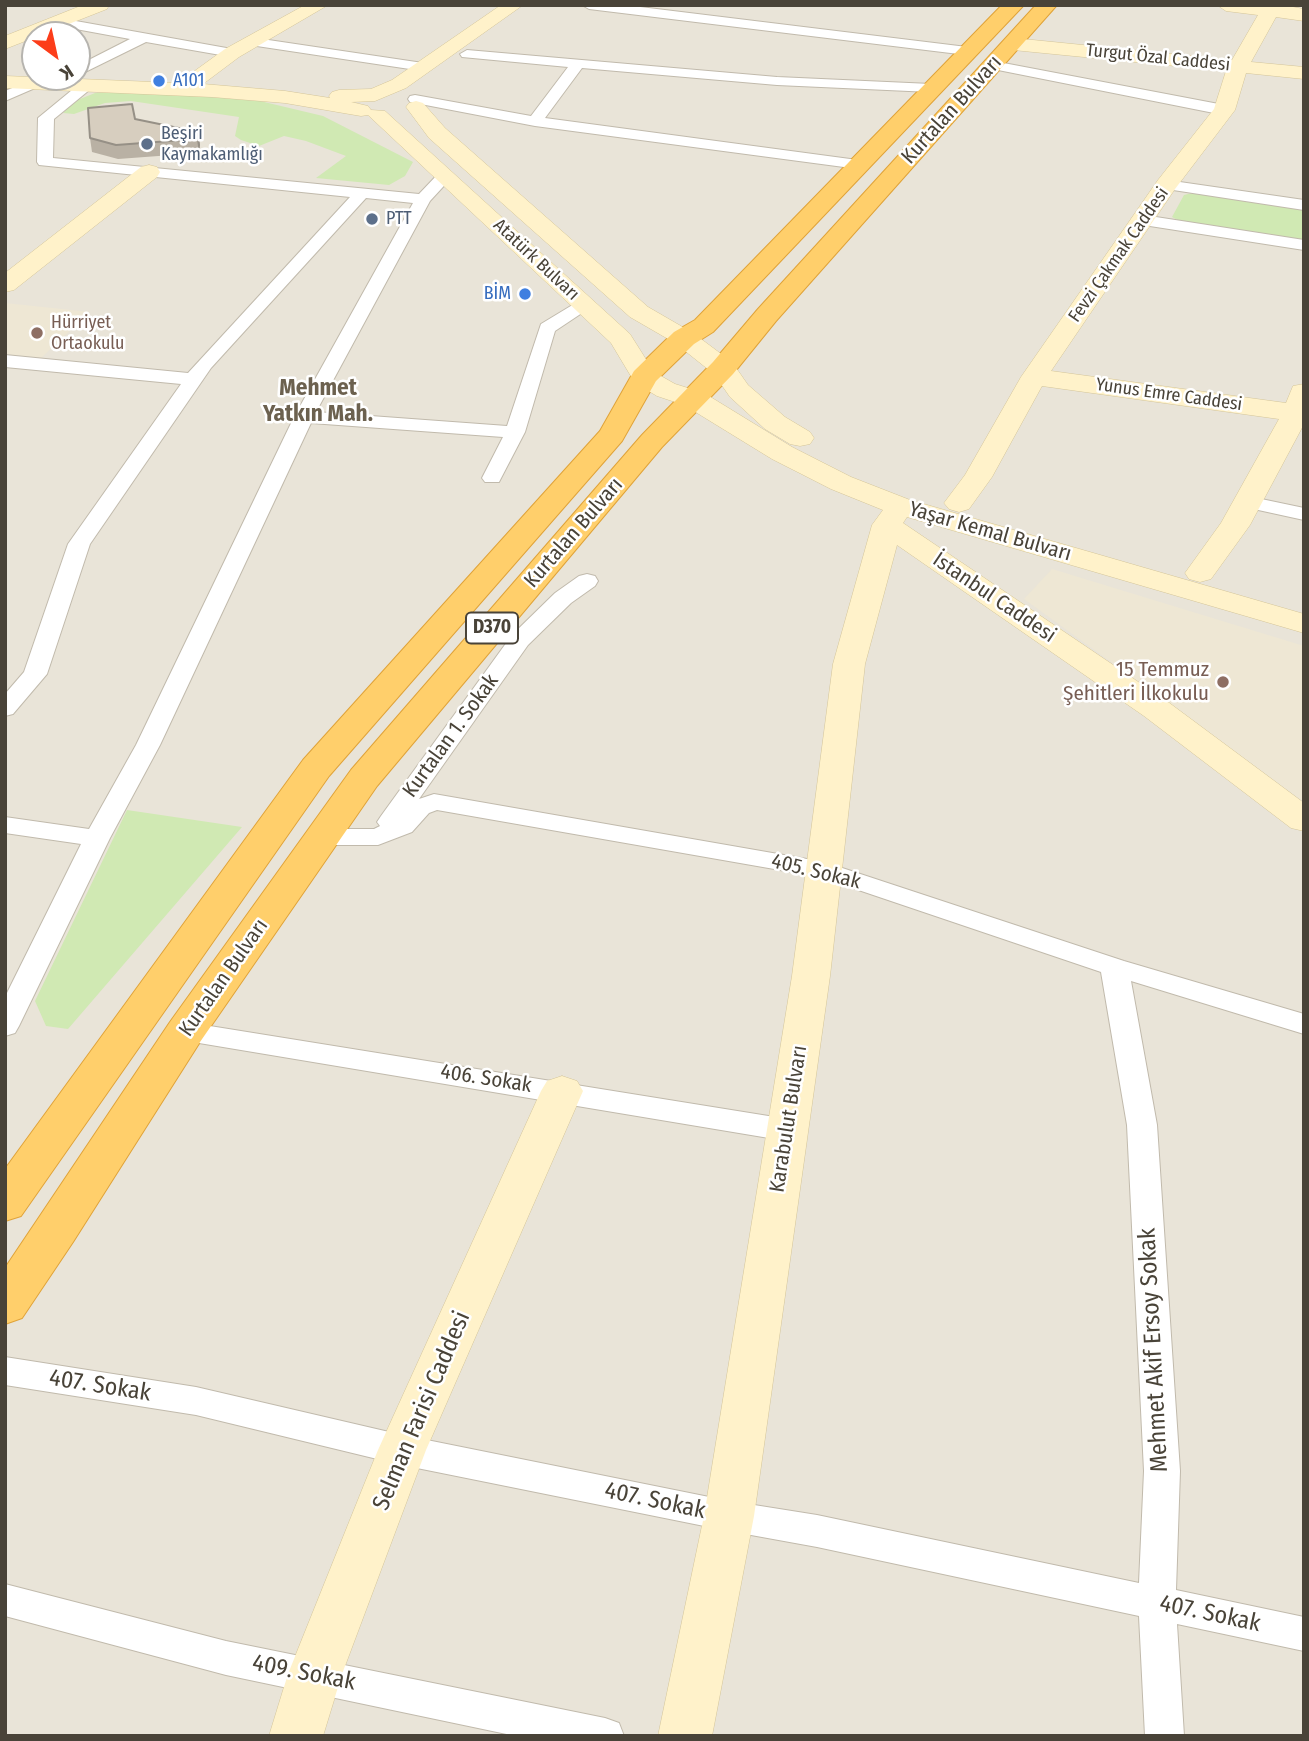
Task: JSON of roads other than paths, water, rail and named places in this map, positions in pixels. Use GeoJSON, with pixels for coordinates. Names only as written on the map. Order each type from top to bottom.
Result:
{"type":"FeatureCollection","features":[{"type":"Feature","properties":{"kind":"highway","name":"Kurtalan Bulvarı"},"geometry":{"type":"LineString","coordinates":[[5,1204],[316,768],[612,435],[644,377],[684,338],[704,326],[930,88],[991,53],[1014,5]]}},
{"type":"Feature","properties":{"kind":"highway","name":"Kurtalan Bulvarı"},"geometry":{"type":"LineString","coordinates":[[5,1305],[57,1230],[185,1032],[364,778],[652,441],[723,368],[991,53],[1047,5]]}},
{"type":"Feature","properties":{"kind":"street"},"geometry":{"type":"LineString","coordinates":[[61,21],[100,5]]}},
{"type":"Feature","properties":{"kind":"street"},"geometry":{"type":"LineString","coordinates":[[184,89],[232,53],[319,5]]}},
{"type":"Feature","properties":{"kind":"street"},"geometry":{"type":"LineString","coordinates":[[589,5],[991,53],[1224,110]]}},
{"type":"Feature","properties":{"kind":"street"},"geometry":{"type":"LineString","coordinates":[[1226,5],[1272,8],[1304,15]]}},
{"type":"Feature","properties":{"kind":"street","name":"Fevzi Çakmak Caddesi"},"geometry":{"type":"LineString","coordinates":[[959,503],[978,477],[1034,377],[1166,185],[1224,110],[1238,66],[1272,8]]}},
{"type":"Feature","properties":{"kind":"street"},"geometry":{"type":"LineString","coordinates":[[415,103],[416,87],[467,54],[522,10]]}},
{"type":"Feature","properties":{"kind":"street"},"geometry":{"type":"LineString","coordinates":[[371,107],[423,67],[522,10]]}},
{"type":"Feature","properties":{"kind":"street"},"geometry":{"type":"LineString","coordinates":[[91,28],[232,53]]}},
{"type":"Feature","properties":{"kind":"street"},"geometry":{"type":"LineString","coordinates":[[91,73],[145,37]]}},
{"type":"Feature","properties":{"kind":"street"},"geometry":{"type":"LineString","coordinates":[[255,42],[423,67]]}},
{"type":"Feature","properties":{"kind":"street","name":"Turgut Özal Caddesi"},"geometry":{"type":"LineString","coordinates":[[991,53],[1238,66],[1304,73]]}},
{"type":"Feature","properties":{"kind":"street"},"geometry":{"type":"LineString","coordinates":[[467,54],[776,81],[930,88]]}},
{"type":"Feature","properties":{"kind":"street"},"geometry":{"type":"LineString","coordinates":[[535,121],[579,63]]}},
{"type":"Feature","properties":{"kind":"street"},"geometry":{"type":"LineString","coordinates":[[91,79],[371,107],[402,95],[415,103],[859,164]]}},
{"type":"Feature","properties":{"kind":"street"},"geometry":{"type":"LineString","coordinates":[[71,91],[46,118],[45,162],[423,199]]}},
{"type":"Feature","properties":{"kind":"street","name":"Atatürk Bulvarı"},"geometry":{"type":"LineString","coordinates":[[415,103],[437,133],[639,312],[684,338],[723,368]]}},
{"type":"Feature","properties":{"kind":"street","name":"Atatürk Bulvarı"},"geometry":{"type":"LineString","coordinates":[[371,107],[621,339],[644,377]]}},
{"type":"Feature","properties":{"kind":"street"},"geometry":{"type":"LineString","coordinates":[[5,285],[149,172]]}},
{"type":"Feature","properties":{"kind":"street"},"geometry":{"type":"LineString","coordinates":[[5,1026],[97,838],[148,745],[304,417],[423,199],[445,176]]}},
{"type":"Feature","properties":{"kind":"street"},"geometry":{"type":"LineString","coordinates":[[1166,185],[1304,205]]}},
{"type":"Feature","properties":{"kind":"street"},"geometry":{"type":"LineString","coordinates":[[5,709],[35,674],[79,544],[193,379],[362,193]]}},
{"type":"Feature","properties":{"kind":"street"},"geometry":{"type":"LineString","coordinates":[[1143,220],[1304,245]]}},
{"type":"Feature","properties":{"kind":"street"},"geometry":{"type":"LineString","coordinates":[[492,478],[515,432],[547,328],[584,305]]}},
{"type":"Feature","properties":{"kind":"street"},"geometry":{"type":"LineString","coordinates":[[5,360],[193,379]]}},
{"type":"Feature","properties":{"kind":"street","name":"Yaşar Kemal Bulvarı"},"geometry":{"type":"LineString","coordinates":[[723,368],[739,391],[775,423],[827,454],[894,482],[1304,604]]}},
{"type":"Feature","properties":{"kind":"street"},"geometry":{"type":"LineString","coordinates":[[644,377],[666,390],[694,399]]}},
{"type":"Feature","properties":{"kind":"street","name":"Yunus Emre Caddesi"},"geometry":{"type":"LineString","coordinates":[[1034,377],[1301,406]]}},
{"type":"Feature","properties":{"kind":"street","name":"Yaşar Kemal Bulvarı"},"geometry":{"type":"LineString","coordinates":[[694,399],[894,516],[1304,624]]}},
{"type":"Feature","properties":{"kind":"street"},"geometry":{"type":"LineString","coordinates":[[1200,573],[1234,525],[1301,406]]}},
{"type":"Feature","properties":{"kind":"street"},"geometry":{"type":"LineString","coordinates":[[304,417],[515,432]]}},
{"type":"Feature","properties":{"kind":"street"},"geometry":{"type":"LineString","coordinates":[[1247,502],[1304,514]]}},
{"type":"Feature","properties":{"kind":"street","name":"İstanbul Caddesi"},"geometry":{"type":"LineString","coordinates":[[894,516],[1304,820]]}},
{"type":"Feature","properties":{"kind":"street","name":"Karabulut Bulvarı"},"geometry":{"type":"LineString","coordinates":[[685,1736],[729,1516],[811,976],[849,664],[894,516]]}},
{"type":"Feature","properties":{"kind":"street","name":"Kurtalan 1. Sokak"},"geometry":{"type":"LineString","coordinates":[[379,837],[520,640],[563,598],[587,581]]}},
{"type":"Feature","properties":{"kind":"street","name":"405. Sokak"},"geometry":{"type":"LineString","coordinates":[[324,837],[379,837],[403,826],[420,808],[434,802],[824,870],[1114,967],[1304,1024]]}},
{"type":"Feature","properties":{"kind":"street"},"geometry":{"type":"LineString","coordinates":[[5,825],[97,838]]}},
{"type":"Feature","properties":{"kind":"street","name":"Mehmet Akif Ersoy Sokak"},"geometry":{"type":"LineString","coordinates":[[1114,967],[1142,1125],[1162,1471],[1157,1603],[1165,1736]]}},
{"type":"Feature","properties":{"kind":"street","name":"406. Sokak"},"geometry":{"type":"LineString","coordinates":[[185,1032],[562,1091],[787,1130]]}},
{"type":"Feature","properties":{"kind":"street","name":"Selman Farisi Caddesi"},"geometry":{"type":"LineString","coordinates":[[296,1736],[315,1674],[402,1450],[562,1091]]}},
{"type":"Feature","properties":{"kind":"street","name":"407. Sokak"},"geometry":{"type":"LineString","coordinates":[[5,1371],[196,1401],[402,1450],[729,1516],[817,1531],[1304,1634]]}},
{"type":"Feature","properties":{"kind":"street","name":"409. Sokak"},"geometry":{"type":"LineString","coordinates":[[5,1600],[226,1658],[315,1674],[605,1736]]}},
{"type":"Feature","properties":{"kind":"place","name":"A101"},"geometry":{"type":"Point","coordinates":[159,81]}},
{"type":"Feature","properties":{"kind":"place","name":"Beşiri Kaymakamlığı"},"geometry":{"type":"Point","coordinates":[147,144]}},
{"type":"Feature","properties":{"kind":"place","name":"PTT"},"geometry":{"type":"Point","coordinates":[372,219]}},
{"type":"Feature","properties":{"kind":"place","name":"BİM"},"geometry":{"type":"Point","coordinates":[525,294]}},
{"type":"Feature","properties":{"kind":"place","name":"Hürriyet Ortaokulu"},"geometry":{"type":"Point","coordinates":[37,333]}},
{"type":"Feature","properties":{"kind":"place","name":"15 Temmuz Şehitleri İlkokulu"},"geometry":{"type":"Point","coordinates":[1223,682]}},
{"type":"Feature","properties":{"kind":"district","name":"Mehmet Yatkın Mah."},"geometry":{"type":"Point","coordinates":[318,402]}}]}
